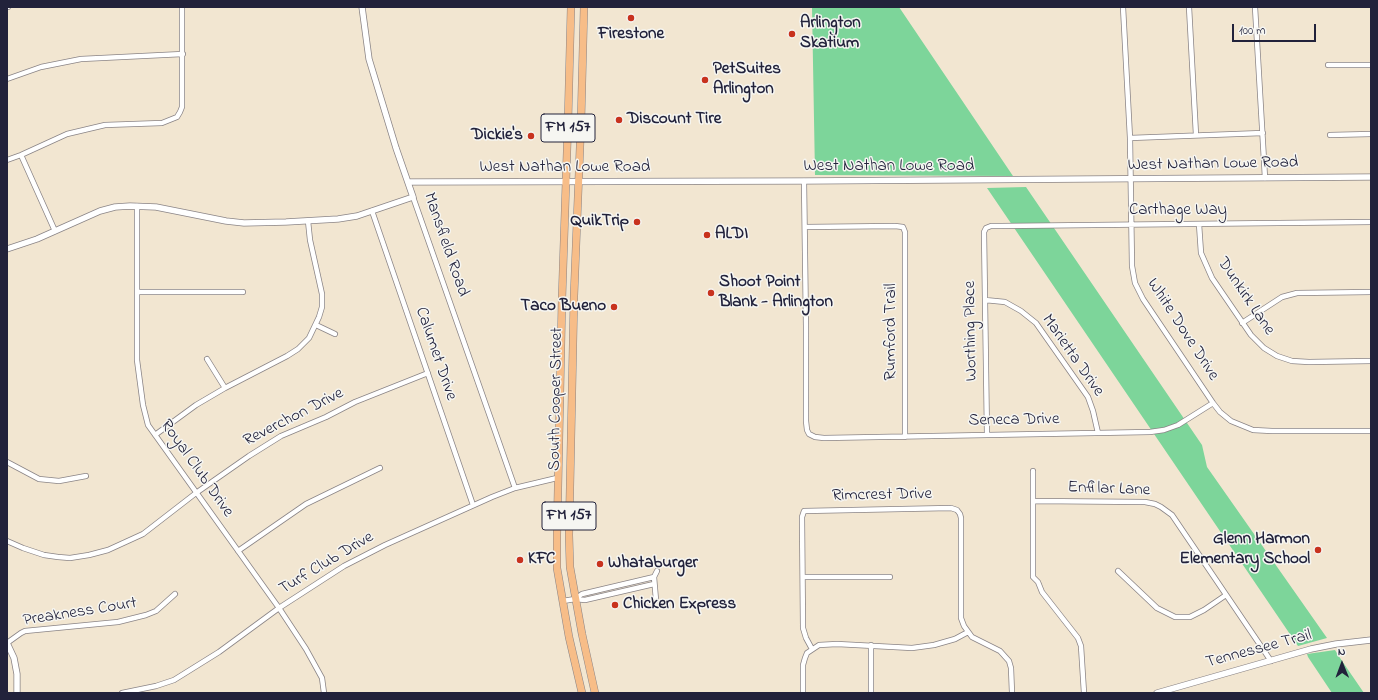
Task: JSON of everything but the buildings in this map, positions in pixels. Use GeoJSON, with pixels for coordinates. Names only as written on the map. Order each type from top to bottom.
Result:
{"type":"FeatureCollection","features":[{"type":"Feature","properties":{"kind":"main road","name":"South Cooper Street"},"geometry":{"type":"LineString","coordinates":[[571,7],[557,478],[557,568],[582,693]]}},
{"type":"Feature","properties":{"kind":"main road","name":"South Cooper Street"},"geometry":{"type":"LineString","coordinates":[[584,7],[573,342],[569,535],[570,567],[575,599],[595,693]]}},
{"type":"Feature","properties":{"kind":"main road"},"geometry":{"type":"LineString","coordinates":[[561,342],[573,342]]}},
{"type":"Feature","properties":{"kind":"street"},"geometry":{"type":"LineString","coordinates":[[7,160],[67,134],[105,125],[162,122],[177,117],[182,107],[182,7]]}},
{"type":"Feature","properties":{"kind":"street","name":"Mansfield Road"},"geometry":{"type":"LineString","coordinates":[[362,7],[369,60],[396,148],[515,488]]}},
{"type":"Feature","properties":{"kind":"street","name":"White Dove Drive"},"geometry":{"type":"LineString","coordinates":[[1123,7],[1130,138],[1132,266],[1135,283],[1143,299],[1213,403],[1220,412],[1231,421],[1253,430],[1371,431]]}},
{"type":"Feature","properties":{"kind":"street"},"geometry":{"type":"LineString","coordinates":[[1189,7],[1196,135]]}},
{"type":"Feature","properties":{"kind":"street"},"geometry":{"type":"LineString","coordinates":[[1255,7],[1265,178]]}},
{"type":"Feature","properties":{"kind":"street"},"geometry":{"type":"LineString","coordinates":[[7,79],[41,67],[81,58],[182,54]]}},
{"type":"Feature","properties":{"kind":"street"},"geometry":{"type":"LineString","coordinates":[[1328,65],[1371,65]]}},
{"type":"Feature","properties":{"kind":"street"},"geometry":{"type":"LineString","coordinates":[[1130,138],[1263,133]]}},
{"type":"Feature","properties":{"kind":"street"},"geometry":{"type":"LineString","coordinates":[[1330,135],[1371,134]]}},
{"type":"Feature","properties":{"kind":"street"},"geometry":{"type":"LineString","coordinates":[[21,155],[55,231]]}},
{"type":"Feature","properties":{"kind":"street","name":"West Nathan Lowe Road"},"geometry":{"type":"LineString","coordinates":[[408,182],[1371,177]]}},
{"type":"Feature","properties":{"kind":"street"},"geometry":{"type":"LineString","coordinates":[[804,181],[805,227]]}},
{"type":"Feature","properties":{"kind":"street"},"geometry":{"type":"LineString","coordinates":[[7,249],[55,231],[100,211],[115,207],[156,207],[238,223],[308,221],[338,219],[372,211],[413,197]]}},
{"type":"Feature","properties":{"kind":"street","name":"Royal Club Drive"},"geometry":{"type":"LineString","coordinates":[[137,206],[137,360],[141,395],[146,418],[155,435],[279,608],[306,649],[322,678],[324,693]]}},
{"type":"Feature","properties":{"kind":"street","name":"Calumet Drive"},"geometry":{"type":"LineString","coordinates":[[372,211],[473,505]]}},
{"type":"Feature","properties":{"kind":"street"},"geometry":{"type":"LineString","coordinates":[[155,435],[196,405],[298,349],[309,338],[316,325],[322,307],[322,294],[310,240],[308,221]]}},
{"type":"Feature","properties":{"kind":"street","name":"Carthage Way"},"geometry":{"type":"LineString","coordinates":[[986,228],[991,226],[1371,222]]}},
{"type":"Feature","properties":{"kind":"street","name":"Dunkirk Lane"},"geometry":{"type":"LineString","coordinates":[[1199,224],[1201,253],[1212,278],[1242,323],[1264,348],[1282,358],[1292,361],[1371,361]]}},
{"type":"Feature","properties":{"kind":"street","name":"Rumford Trail"},"geometry":{"type":"LineString","coordinates":[[805,227],[903,227],[905,232],[905,436]]}},
{"type":"Feature","properties":{"kind":"street","name":"Seneca Drive"},"geometry":{"type":"LineString","coordinates":[[805,227],[806,430],[809,434],[815,437],[1150,432],[1164,430],[1178,425],[1213,403]]}},
{"type":"Feature","properties":{"kind":"street","name":"Worthing Place"},"geometry":{"type":"LineString","coordinates":[[986,228],[984,232],[987,434]]}},
{"type":"Feature","properties":{"kind":"street"},"geometry":{"type":"LineString","coordinates":[[137,292],[243,292]]}},
{"type":"Feature","properties":{"kind":"street"},"geometry":{"type":"LineString","coordinates":[[1242,323],[1282,297],[1297,293],[1371,292]]}},
{"type":"Feature","properties":{"kind":"street","name":"Marietta Drive"},"geometry":{"type":"LineString","coordinates":[[985,300],[1004,302],[1021,311],[1036,323],[1088,397],[1094,411],[1098,433]]}},
{"type":"Feature","properties":{"kind":"street"},"geometry":{"type":"LineString","coordinates":[[316,325],[334,334]]}},
{"type":"Feature","properties":{"kind":"street"},"geometry":{"type":"LineString","coordinates":[[207,359],[225,388]]}},
{"type":"Feature","properties":{"kind":"street","name":"Reverchon Drive"},"geometry":{"type":"LineString","coordinates":[[7,541],[44,555],[58,557],[70,558],[108,550],[143,534],[196,493],[249,456],[281,436],[326,417],[355,402],[428,373]]}},
{"type":"Feature","properties":{"kind":"street"},"geometry":{"type":"LineString","coordinates":[[7,462],[39,479],[59,482],[86,476]]}},
{"type":"Feature","properties":{"kind":"street"},"geometry":{"type":"LineString","coordinates":[[238,551],[306,504],[340,486],[380,468]]}},
{"type":"Feature","properties":{"kind":"street"},"geometry":{"type":"LineString","coordinates":[[1033,471],[1033,577],[1038,582],[1042,592],[1078,638],[1081,646],[1084,693]]}},
{"type":"Feature","properties":{"kind":"street","name":"Turf Club Drive"},"geometry":{"type":"LineString","coordinates":[[122,693],[156,686],[174,680],[219,652],[279,608],[344,566],[378,548],[473,505],[515,488],[557,478]]}},
{"type":"Feature","properties":{"kind":"street","name":"Enfilar Lane"},"geometry":{"type":"LineString","coordinates":[[1034,502],[1145,502],[1155,504],[1172,515],[1271,661]]}},
{"type":"Feature","properties":{"kind":"street","name":"Rimcrest Drive"},"geometry":{"type":"LineString","coordinates":[[803,578],[802,517],[804,511],[950,508],[957,510],[961,518],[961,618],[968,632]]}},
{"type":"Feature","properties":{"kind":"street"},"geometry":{"type":"LineString","coordinates":[[656,600],[654,578],[657,571]]}},
{"type":"Feature","properties":{"kind":"street"},"geometry":{"type":"LineString","coordinates":[[1118,571],[1157,608],[1175,617],[1190,617],[1204,610],[1226,595]]}},
{"type":"Feature","properties":{"kind":"street"},"geometry":{"type":"LineString","coordinates":[[575,599],[582,594],[654,578]]}},
{"type":"Feature","properties":{"kind":"street"},"geometry":{"type":"LineString","coordinates":[[812,649],[803,628],[803,578],[890,578]]}},
{"type":"Feature","properties":{"kind":"street"},"geometry":{"type":"LineString","coordinates":[[563,600],[585,600],[654,584]]}},
{"type":"Feature","properties":{"kind":"street","name":"Preakness Court"},"geometry":{"type":"LineString","coordinates":[[7,643],[25,631],[118,622],[146,616],[156,611],[175,594]]}},
{"type":"Feature","properties":{"kind":"street"},"geometry":{"type":"LineString","coordinates":[[803,693],[803,665],[807,653],[819,645],[870,645],[898,648],[928,646],[955,639],[968,632],[978,641],[992,646],[1000,651],[1009,661],[1011,668],[1012,693]]}},
{"type":"Feature","properties":{"kind":"street","name":"Tennessee Trail"},"geometry":{"type":"LineString","coordinates":[[1157,693],[1336,644],[1371,640]]}},
{"type":"Feature","properties":{"kind":"street"},"geometry":{"type":"LineString","coordinates":[[7,643],[14,658],[17,674],[17,693]]}},
{"type":"Feature","properties":{"kind":"street"},"geometry":{"type":"LineString","coordinates":[[870,645],[871,693]]}},
{"type":"Feature","properties":{"kind":"green space"},"geometry":{"type":"Polygon","coordinates":[[[812,7],[899,7],[1013,176],[815,175],[812,7]]]}},
{"type":"Feature","properties":{"kind":"green space"},"geometry":{"type":"Polygon","coordinates":[[[1026,187],[1202,445],[1207,467],[1327,638],[1298,646],[987,188],[1026,187]]]}},
{"type":"Feature","properties":{"kind":"green space"},"geometry":{"type":"Polygon","coordinates":[[[1335,650],[1364,693],[1332,693],[1307,654],[1335,650]]]}},
{"type":"Feature","properties":{"kind":"place","name":"Firestone"},"geometry":{"type":"Point","coordinates":[631,18]}},
{"type":"Feature","properties":{"kind":"place","name":"Arlington Skatium"},"geometry":{"type":"Point","coordinates":[792,34]}},
{"type":"Feature","properties":{"kind":"place","name":"PetSuites Arlington"},"geometry":{"type":"Point","coordinates":[705,80]}},
{"type":"Feature","properties":{"kind":"place","name":"Discount Tire"},"geometry":{"type":"Point","coordinates":[619,120]}},
{"type":"Feature","properties":{"kind":"place","name":"Dickie's"},"geometry":{"type":"Point","coordinates":[531,136]}},
{"type":"Feature","properties":{"kind":"place","name":"QuikTrip"},"geometry":{"type":"Point","coordinates":[637,222]}},
{"type":"Feature","properties":{"kind":"place","name":"ALDI"},"geometry":{"type":"Point","coordinates":[707,235]}},
{"type":"Feature","properties":{"kind":"place","name":"Shoot Point Blank - Arlington"},"geometry":{"type":"Point","coordinates":[711,293]}},
{"type":"Feature","properties":{"kind":"place","name":"Taco Bueno"},"geometry":{"type":"Point","coordinates":[614,307]}},
{"type":"Feature","properties":{"kind":"place","name":"Glenn Harmon Elementary School"},"geometry":{"type":"Point","coordinates":[1318,550]}},
{"type":"Feature","properties":{"kind":"place","name":"KFC"},"geometry":{"type":"Point","coordinates":[520,560]}},
{"type":"Feature","properties":{"kind":"place","name":"Whataburger"},"geometry":{"type":"Point","coordinates":[600,564]}},
{"type":"Feature","properties":{"kind":"place","name":"Chicken Express"},"geometry":{"type":"Point","coordinates":[615,605]}}]}
